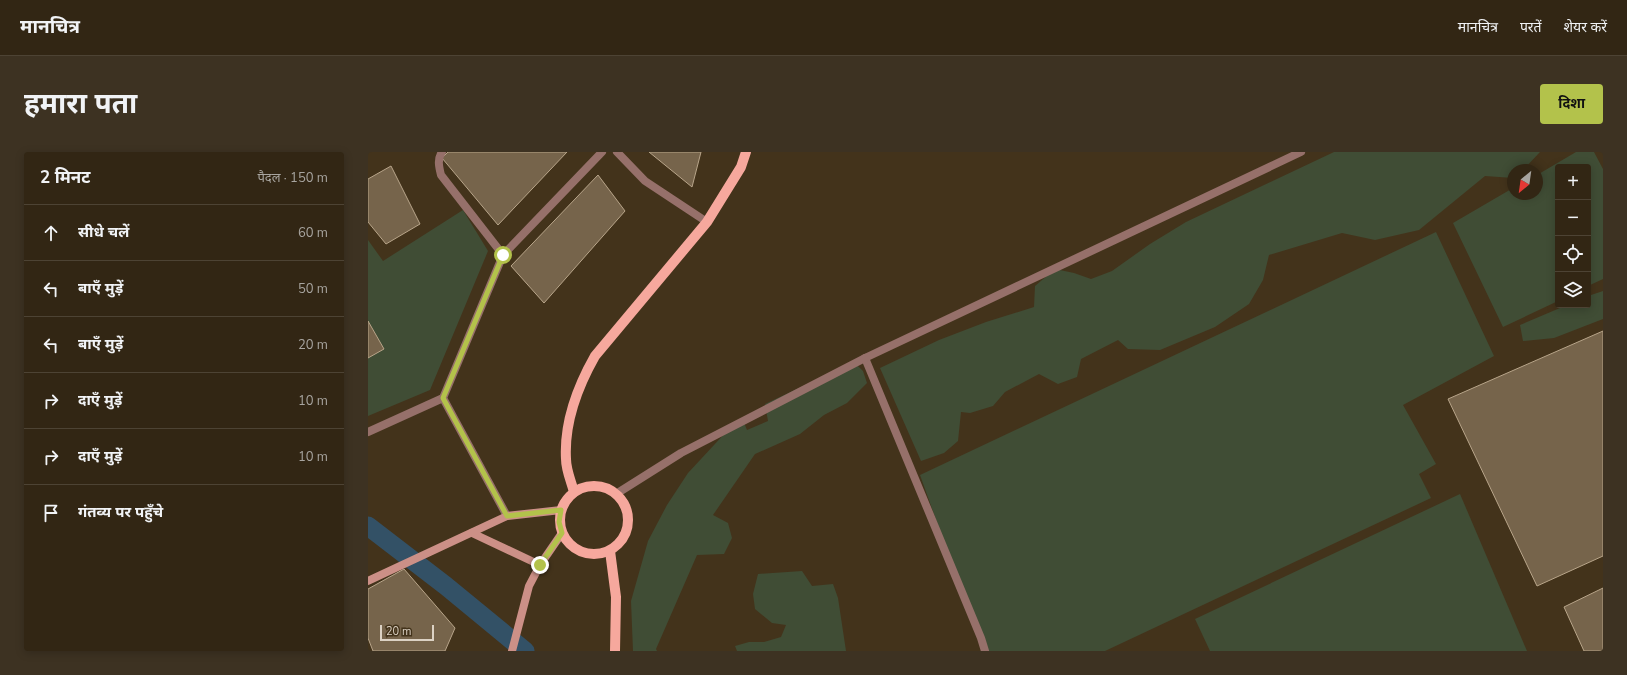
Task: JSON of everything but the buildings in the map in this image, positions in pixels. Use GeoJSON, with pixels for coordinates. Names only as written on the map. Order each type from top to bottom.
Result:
{"type":"FeatureCollection","features":[{"type":"Feature","properties":{"kind":"main road"},"geometry":{"type":"LineString","coordinates":[[574,492],[566,460],[567,438],[574,401],[583,378],[595,356],[707,222],[741,167],[746,152]]}},
{"type":"Feature","properties":{"kind":"main road"},"geometry":{"type":"LineString","coordinates":[[595,485],[606,488],[616,494],[624,502],[628,513],[626,535],[619,544],[610,551],[599,554],[587,554],[577,550],[568,542],[562,533],[559,522],[561,510],[566,500],[574,492],[584,487],[595,485]]}},
{"type":"Feature","properties":{"kind":"main road"},"geometry":{"type":"LineString","coordinates":[[610,551],[616,597],[615,651]]}},
{"type":"Feature","properties":{"kind":"street"},"geometry":{"type":"LineString","coordinates":[[442,152],[439,156],[441,175],[503,255]]}},
{"type":"Feature","properties":{"kind":"street"},"geometry":{"type":"LineString","coordinates":[[368,432],[443,398],[503,255],[602,152]]}},
{"type":"Feature","properties":{"kind":"street"},"geometry":{"type":"LineString","coordinates":[[617,152],[645,181],[707,222]]}},
{"type":"Feature","properties":{"kind":"street"},"geometry":{"type":"LineString","coordinates":[[616,494],[681,453],[865,358],[1301,152]]}},
{"type":"Feature","properties":{"kind":"street"},"geometry":{"type":"LineString","coordinates":[[865,358],[978,630],[985,651]]}},
{"type":"Feature","properties":{"kind":"street"},"geometry":{"type":"LineString","coordinates":[[443,398],[507,516]]}},
{"type":"Feature","properties":{"kind":"street"},"geometry":{"type":"LineString","coordinates":[[368,581],[507,516],[561,510]]}},
{"type":"Feature","properties":{"kind":"street"},"geometry":{"type":"LineString","coordinates":[[472,533],[540,565]]}},
{"type":"Feature","properties":{"kind":"street"},"geometry":{"type":"LineString","coordinates":[[512,651],[529,586],[540,565],[562,533]]}},
{"type":"Feature","properties":{"kind":"green space"},"geometry":{"type":"Polygon","coordinates":[[[1334,152],[1540,152],[1529,164],[1507,164],[1507,178],[1485,176],[1419,230],[1375,240],[1342,233],[1269,255],[1263,280],[1249,304],[1215,327],[1160,350],[1128,349],[1118,340],[1081,359],[1077,377],[1058,384],[1039,374],[1005,392],[993,406],[970,413],[961,412],[958,441],[944,453],[921,461],[880,368],[939,340],[986,322],[1034,307],[1035,286],[1055,269],[1074,273],[1091,279],[1112,271],[1150,244],[1186,222],[1334,152]]]}},
{"type":"Feature","properties":{"kind":"green space"},"geometry":{"type":"Polygon","coordinates":[[[1576,152],[1594,152],[1603,169],[1603,279],[1591,285],[1591,164],[1556,164],[1576,152]]]}},
{"type":"Feature","properties":{"kind":"green space"},"geometry":{"type":"Polygon","coordinates":[[[1555,164],[1555,302],[1503,327],[1453,223],[1507,192],[1507,200],[1543,200],[1543,171],[1555,164]]]}},
{"type":"Feature","properties":{"kind":"green space"},"geometry":{"type":"Polygon","coordinates":[[[463,210],[488,251],[430,390],[368,416],[368,240],[383,261],[463,210]]]}},
{"type":"Feature","properties":{"kind":"green space"},"geometry":{"type":"Polygon","coordinates":[[[1436,232],[1494,356],[1403,405],[1436,464],[1419,474],[1431,498],[1105,651],[983,651],[920,475],[1436,232]]]}},
{"type":"Feature","properties":{"kind":"green space"},"geometry":{"type":"Polygon","coordinates":[[[1603,291],[1603,319],[1554,338],[1523,341],[1520,325],[1560,308],[1591,308],[1591,295],[1603,291]]]}},
{"type":"Feature","properties":{"kind":"green space"},"geometry":{"type":"Polygon","coordinates":[[[854,362],[863,371],[867,383],[847,403],[824,415],[800,434],[755,454],[713,515],[728,523],[732,538],[724,554],[697,555],[656,649],[657,651],[633,651],[631,601],[648,541],[667,505],[688,473],[727,431],[743,420],[747,430],[768,421],[765,404],[854,362]]]}},
{"type":"Feature","properties":{"kind":"green space"},"geometry":{"type":"Polygon","coordinates":[[[1460,494],[1527,651],[1210,651],[1195,619],[1460,494]]]}},
{"type":"Feature","properties":{"kind":"green space"},"geometry":{"type":"Polygon","coordinates":[[[802,571],[812,586],[833,584],[838,598],[846,651],[737,651],[735,646],[749,642],[764,642],[781,637],[786,625],[772,623],[755,609],[753,594],[758,574],[802,571]]]}},
{"type":"Feature","properties":{"kind":"waterway"},"geometry":{"type":"LineString","coordinates":[[368,526],[446,586],[525,651]]}},
{"type":"Feature","properties":{"kind":"route"},"geometry":{"type":"LineString","coordinates":[[503,255],[443,398],[507,516],[561,510],[559,522],[562,533],[540,565]]}}]}
